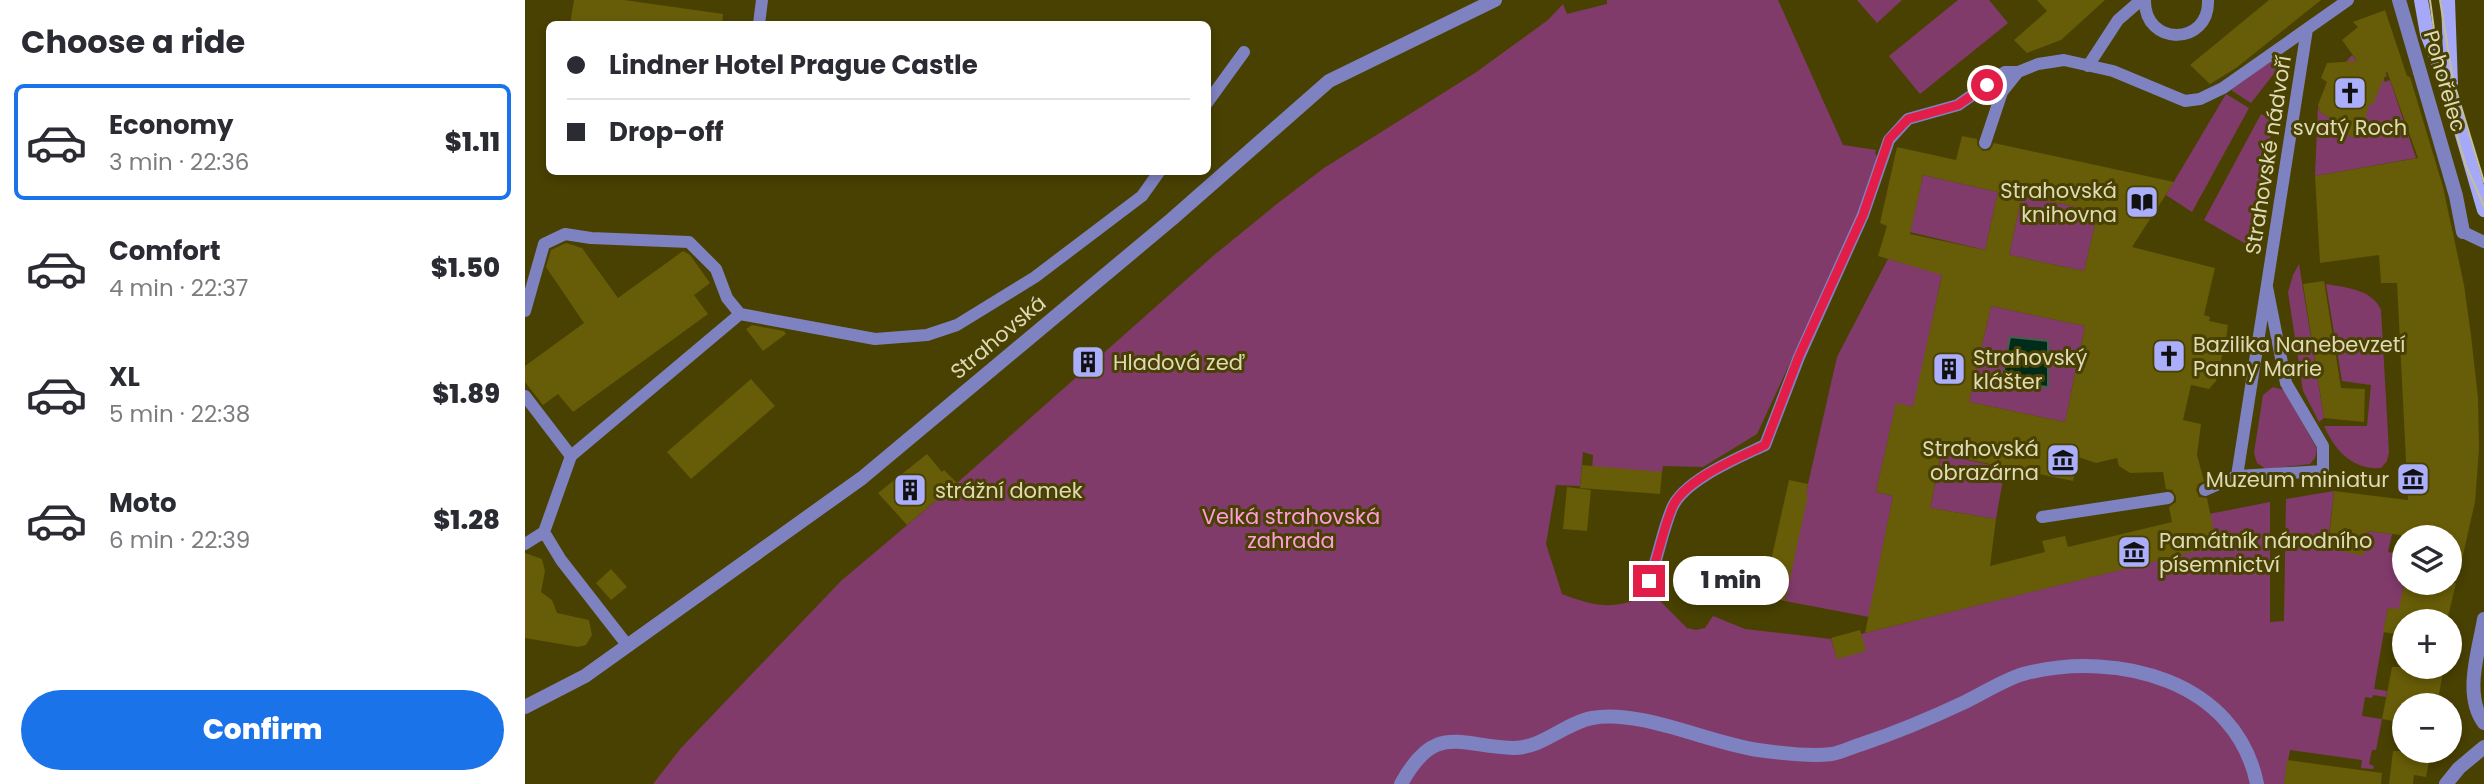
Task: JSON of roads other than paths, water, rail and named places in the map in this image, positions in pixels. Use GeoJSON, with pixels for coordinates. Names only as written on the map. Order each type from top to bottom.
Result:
{"type":"FeatureCollection","features":[{"type":"Feature","properties":{"kind":"main road"},"geometry":{"type":"LineString","coordinates":[[2421,0],[2427,34],[2451,97],[2484,210]]}},
{"type":"Feature","properties":{"kind":"main road"},"geometry":{"type":"LineString","coordinates":[[2448,0],[2451,97]]}},
{"type":"Feature","properties":{"kind":"main road"},"geometry":{"type":"LineString","coordinates":[[2473,171],[2484,187]]}},
{"type":"Feature","properties":{"kind":"street","name":"Strahovská"},"geometry":{"type":"LineString","coordinates":[[525,707],[585,676],[862,478],[1172,219],[1329,81],[1495,0]]}},
{"type":"Feature","properties":{"kind":"street","name":"Pohořelec"},"geometry":{"type":"LineString","coordinates":[[2399,0],[2456,195],[2463,232]]}},
{"type":"Feature","properties":{"kind":"street"},"geometry":{"type":"LineString","coordinates":[[2484,619],[2474,684],[2477,710],[2484,723]]}},
{"type":"Feature","properties":{"kind":"street"},"geometry":{"type":"LineString","coordinates":[[1401,784],[1423,752],[1437,744],[1465,740],[1515,748],[1530,745],[1593,718],[1623,717],[1761,751],[1832,754],[1913,727],[2024,674],[2070,665],[2113,667],[2155,677],[2184,688],[2206,702],[2237,734],[2247,751],[2257,784]]}},
{"type":"Feature","properties":{"kind":"street"},"geometry":{"type":"LineString","coordinates":[[2447,784],[2459,768],[2484,747]]}},
{"type":"Feature","properties":{"kind":"lane"},"geometry":{"type":"LineString","coordinates":[[759,21],[762,0]]}},
{"type":"Feature","properties":{"kind":"lane"},"geometry":{"type":"LineString","coordinates":[[2088,66],[2118,20],[2143,0],[2151,21],[2172,35],[2189,33],[2196,28],[2207,14],[2208,0]]}},
{"type":"Feature","properties":{"kind":"lane"},"geometry":{"type":"LineString","coordinates":[[1649,581],[1672,505],[1691,486],[1717,467],[1765,445],[1799,356],[1863,215],[1889,139],[1908,119],[1958,105],[2005,72],[2018,72],[2038,64],[2064,60],[2113,71],[2185,101],[2200,99],[2223,89],[2348,0]]}},
{"type":"Feature","properties":{"kind":"lane","name":"Strahovské nádvoří"},"geometry":{"type":"LineString","coordinates":[[2267,287],[2286,383],[2323,446],[2323,471],[2237,476],[2307,29]]}},
{"type":"Feature","properties":{"kind":"lane"},"geometry":{"type":"LineString","coordinates":[[1211,97],[1244,52]]}},
{"type":"Feature","properties":{"kind":"lane"},"geometry":{"type":"LineString","coordinates":[[1985,143],[2002,92],[2018,72]]}},
{"type":"Feature","properties":{"kind":"lane"},"geometry":{"type":"LineString","coordinates":[[525,311],[544,244],[565,234],[591,238],[689,242],[716,269],[727,298],[740,314],[875,339],[927,335],[957,325],[1035,277],[1142,196],[1158,175]]}},
{"type":"Feature","properties":{"kind":"lane","name":"Pohořelec"},"geometry":{"type":"LineString","coordinates":[[2463,232],[2484,243]]}},
{"type":"Feature","properties":{"kind":"lane"},"geometry":{"type":"LineString","coordinates":[[525,544],[544,532],[571,456],[740,314]]}},
{"type":"Feature","properties":{"kind":"lane"},"geometry":{"type":"LineString","coordinates":[[525,396],[571,456]]}},
{"type":"Feature","properties":{"kind":"lane"},"geometry":{"type":"LineString","coordinates":[[2205,489],[2237,476]]}},
{"type":"Feature","properties":{"kind":"lane"},"geometry":{"type":"LineString","coordinates":[[2042,517],[2168,498]]}},
{"type":"Feature","properties":{"kind":"lane"},"geometry":{"type":"LineString","coordinates":[[544,532],[561,560],[628,646]]}},
{"type":"Feature","properties":{"kind":"tram line"},"geometry":{"type":"LineString","coordinates":[[2430,0],[2441,82],[2466,166],[2484,206]]}},
{"type":"Feature","properties":{"kind":"tram line"},"geometry":{"type":"LineString","coordinates":[[2440,0],[2453,80],[2484,182]]}},
{"type":"Feature","properties":{"kind":"place","name":"svatý Roch"},"geometry":{"type":"Point","coordinates":[2350,93]}},
{"type":"Feature","properties":{"kind":"place","name":"Strahovská knihovna"},"geometry":{"type":"Point","coordinates":[2142,202]}},
{"type":"Feature","properties":{"kind":"place","name":"Bazilika Nanebevzetí Panny Marie"},"geometry":{"type":"Point","coordinates":[2169,356]}},
{"type":"Feature","properties":{"kind":"place","name":"Hladová zeď"},"geometry":{"type":"Point","coordinates":[1088,362]}},
{"type":"Feature","properties":{"kind":"place","name":"Strahovský klášter"},"geometry":{"type":"Point","coordinates":[1949,369]}},
{"type":"Feature","properties":{"kind":"place","name":"Strahovská obrazárna"},"geometry":{"type":"Point","coordinates":[2063,460]}},
{"type":"Feature","properties":{"kind":"place","name":"Muzeum miniatur"},"geometry":{"type":"Point","coordinates":[2413,479]}},
{"type":"Feature","properties":{"kind":"place","name":"strážní domek"},"geometry":{"type":"Point","coordinates":[910,490]}},
{"type":"Feature","properties":{"kind":"place","name":"Památník národního písemnictví"},"geometry":{"type":"Point","coordinates":[2134,552]}},
{"type":"Feature","properties":{"kind":"park label","name":"Velká strahovská zahrada"},"geometry":{"type":"Point","coordinates":[1291,528]}}]}
